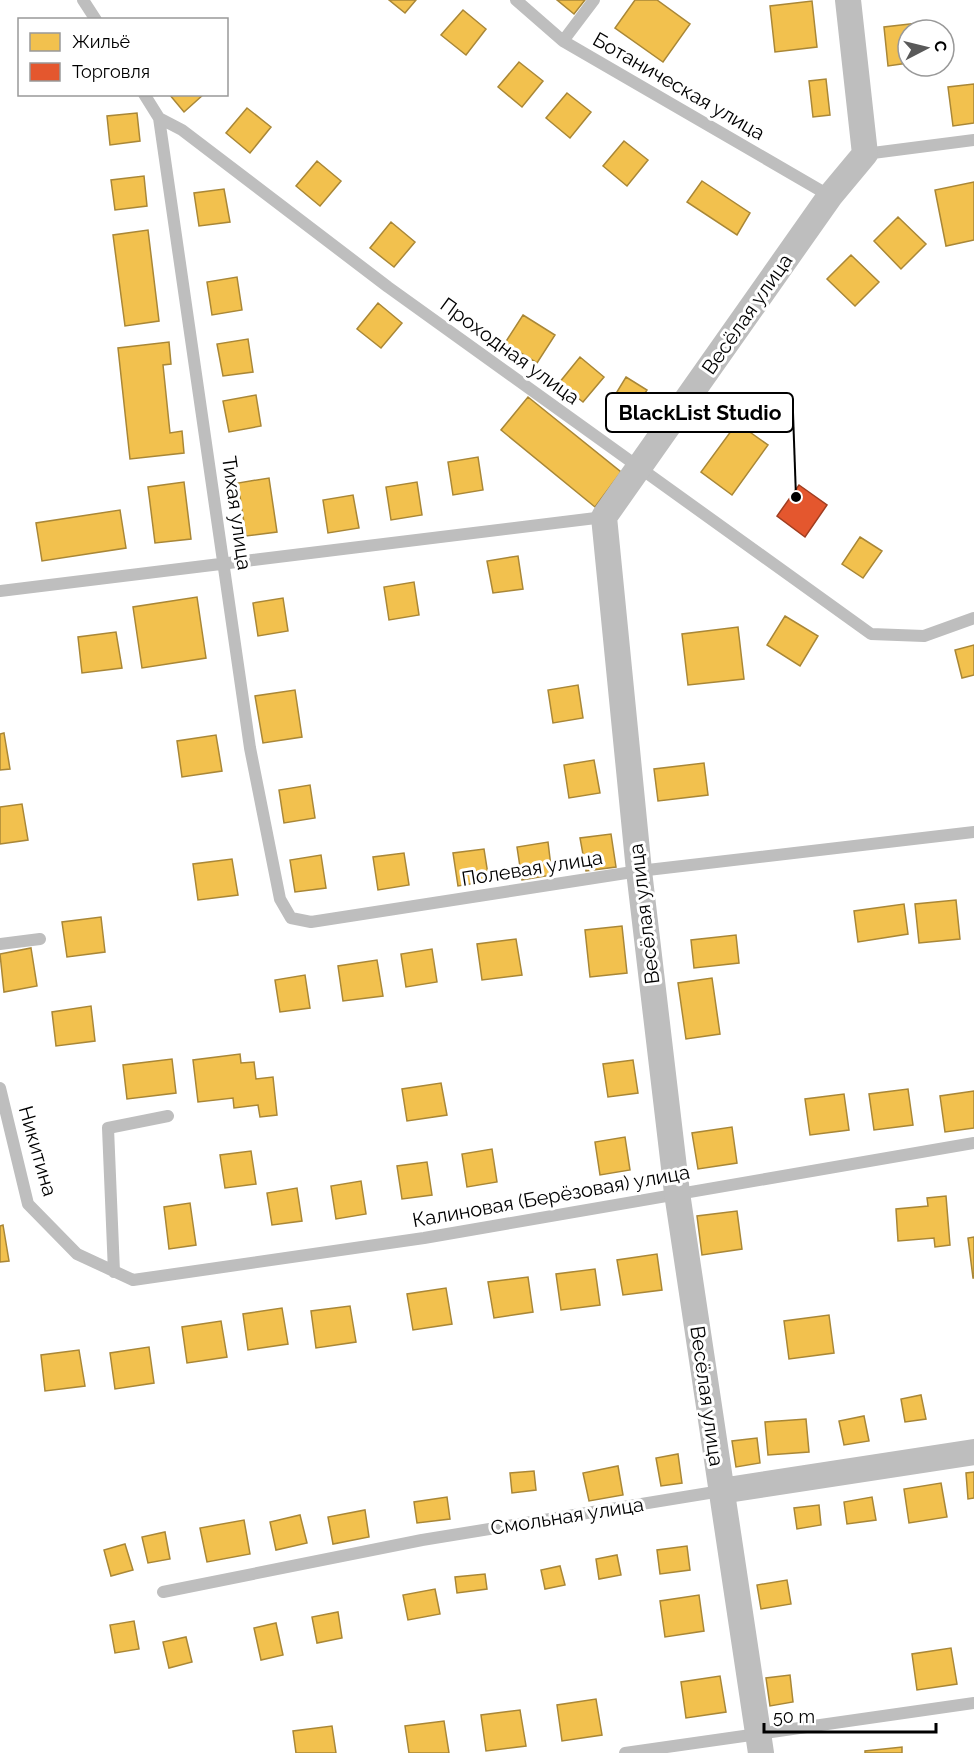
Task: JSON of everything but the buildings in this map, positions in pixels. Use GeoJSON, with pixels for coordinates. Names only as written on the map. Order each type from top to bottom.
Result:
{"type":"FeatureCollection","features":[{"type":"Feature","properties":{"kind":"street"},"geometry":{"type":"LineString","coordinates":[[848,0],[865,154]]}},
{"type":"Feature","properties":{"kind":"street","name":"Весёлая улица"},"geometry":{"type":"LineString","coordinates":[[760,1744],[677,1193],[639,871],[604,517],[830,196],[865,154]]}},
{"type":"Feature","properties":{"kind":"street","name":"Смольная улица"},"geometry":{"type":"LineString","coordinates":[[721,1491],[974,1452]]}},
{"type":"Feature","properties":{"kind":"lane"},"geometry":{"type":"LineString","coordinates":[[83,0],[95,18]]}},
{"type":"Feature","properties":{"kind":"lane","name":"Ботаническая улица"},"geometry":{"type":"LineString","coordinates":[[516,0],[563,41],[830,196]]}},
{"type":"Feature","properties":{"kind":"lane"},"geometry":{"type":"LineString","coordinates":[[563,41],[594,0]]}},
{"type":"Feature","properties":{"kind":"lane","name":"Тихая улица"},"geometry":{"type":"LineString","coordinates":[[145,96],[159,118],[225,562],[250,748],[280,899],[291,918],[311,922]]}},
{"type":"Feature","properties":{"kind":"lane","name":"Проходная улица"},"geometry":{"type":"LineString","coordinates":[[159,118],[182,130],[388,287],[871,634],[924,636],[974,618]]}},
{"type":"Feature","properties":{"kind":"lane"},"geometry":{"type":"LineString","coordinates":[[865,154],[974,140]]}},
{"type":"Feature","properties":{"kind":"lane"},"geometry":{"type":"LineString","coordinates":[[0,591],[604,517]]}},
{"type":"Feature","properties":{"kind":"lane","name":"Полевая улица"},"geometry":{"type":"LineString","coordinates":[[311,922],[639,871],[974,832]]}},
{"type":"Feature","properties":{"kind":"lane"},"geometry":{"type":"LineString","coordinates":[[0,944],[40,939]]}},
{"type":"Feature","properties":{"kind":"lane","name":"Никитина"},"geometry":{"type":"LineString","coordinates":[[0,1088],[28,1204],[77,1254],[133,1280]]}},
{"type":"Feature","properties":{"kind":"lane"},"geometry":{"type":"LineString","coordinates":[[114,1272],[108,1128],[168,1116]]}},
{"type":"Feature","properties":{"kind":"lane","name":"Калиновая (Берёзовая) улица"},"geometry":{"type":"LineString","coordinates":[[133,1280],[424,1238],[974,1143]]}},
{"type":"Feature","properties":{"kind":"lane","name":"Смольная улица"},"geometry":{"type":"LineString","coordinates":[[163,1592],[422,1540],[721,1491]]}},
{"type":"Feature","properties":{"kind":"lane"},"geometry":{"type":"LineString","coordinates":[[626,1753],[760,1744],[974,1703]]}},
{"type":"Feature","properties":{"kind":"place","name":"BlackList Studio"},"geometry":{"type":"Point","coordinates":[796,497]}}]}
